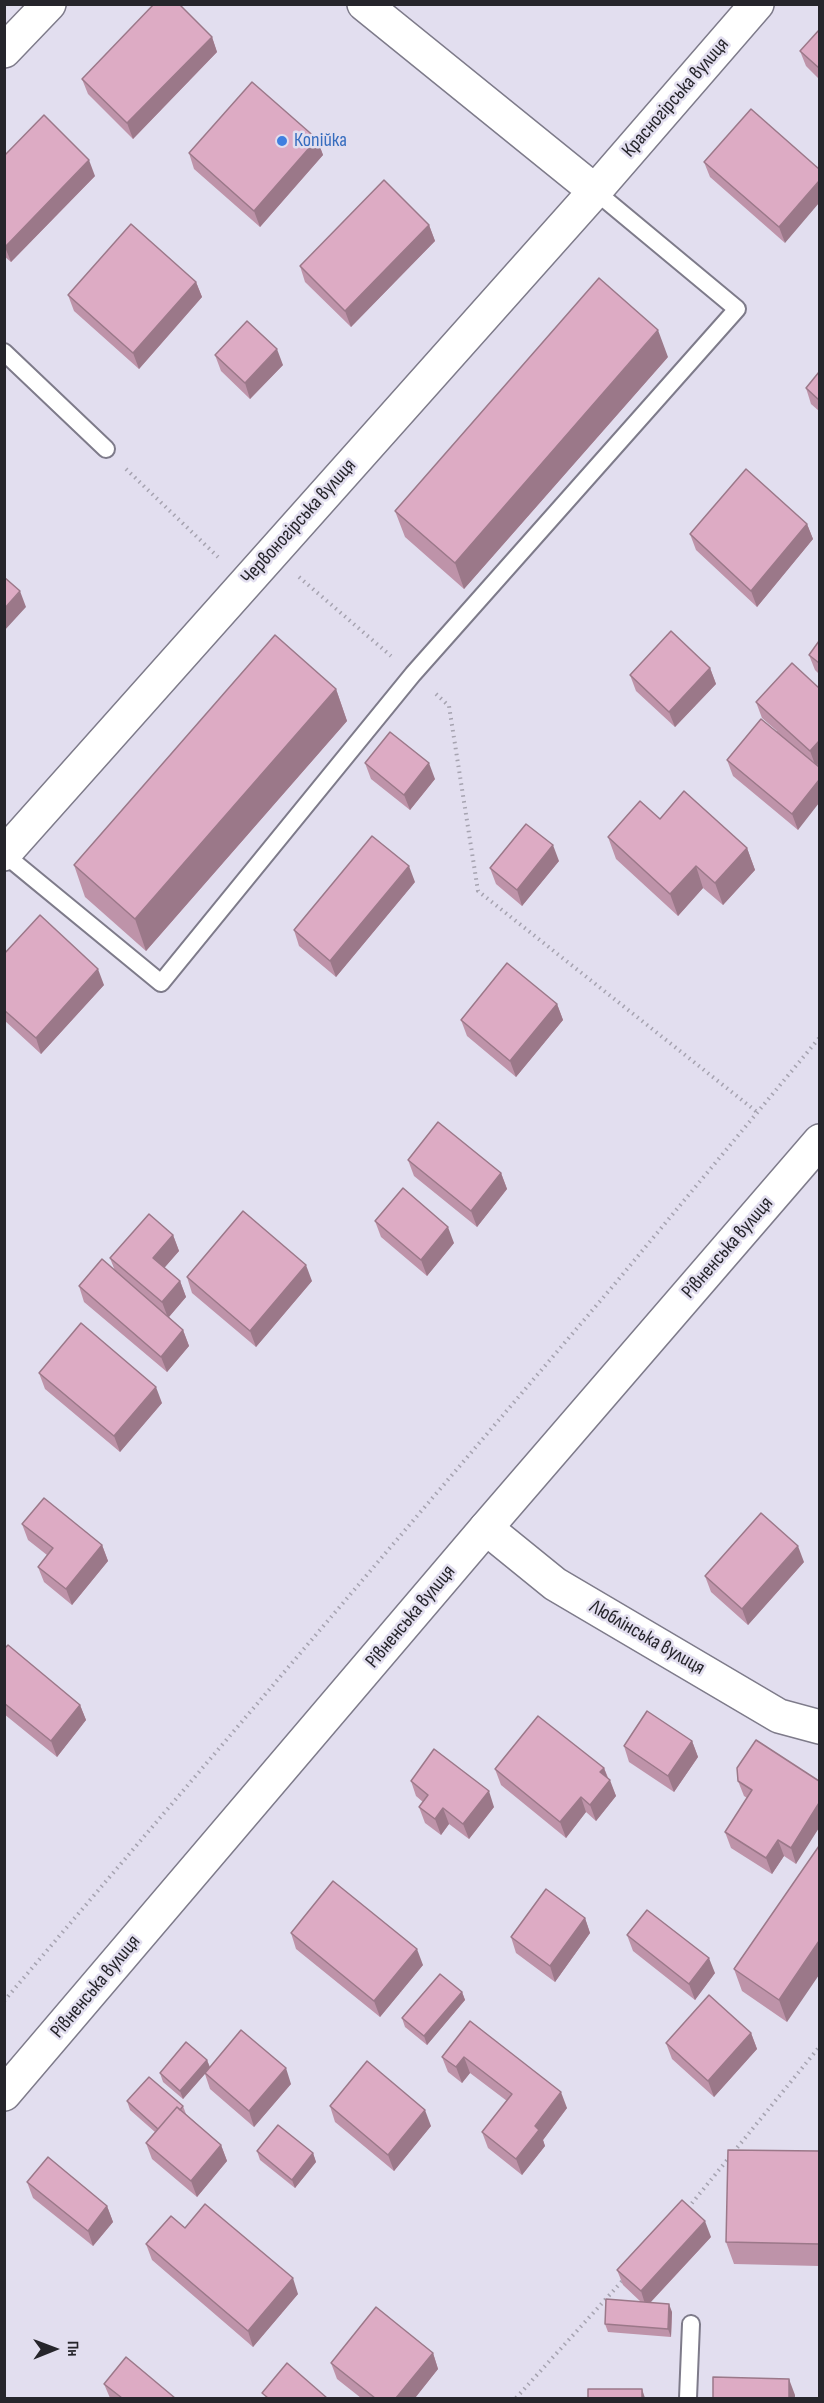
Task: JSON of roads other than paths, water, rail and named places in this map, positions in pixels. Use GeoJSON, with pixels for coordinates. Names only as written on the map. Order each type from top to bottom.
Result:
{"type":"FeatureCollection","features":[{"type":"Feature","properties":{"kind":"street"},"geometry":{"type":"LineString","coordinates":[[4,51],[49,4]]}},
{"type":"Feature","properties":{"kind":"street"},"geometry":{"type":"LineString","coordinates":[[364,4],[595,191]]}},
{"type":"Feature","properties":{"kind":"street","name":"Красногірська вулиця"},"geometry":{"type":"LineString","coordinates":[[595,191],[757,4]]}},
{"type":"Feature","properties":{"kind":"street","name":"Червоногірська вулиця"},"geometry":{"type":"LineString","coordinates":[[4,854],[595,191]]}},
{"type":"Feature","properties":{"kind":"street","name":"Рівненська вулиця"},"geometry":{"type":"LineString","coordinates":[[4,2094],[819,1141]]}},
{"type":"Feature","properties":{"kind":"street","name":"Люблінська вулиця"},"geometry":{"type":"LineString","coordinates":[[486,1528],[555,1584],[779,1716],[819,1727]]}},
{"type":"Feature","properties":{"kind":"lane"},"geometry":{"type":"LineString","coordinates":[[4,854],[161,983],[413,674],[737,309],[595,191]]}},
{"type":"Feature","properties":{"kind":"lane"},"geometry":{"type":"LineString","coordinates":[[4,352],[106,449]]}},
{"type":"Feature","properties":{"kind":"lane"},"geometry":{"type":"LineString","coordinates":[[688,2398],[691,2324]]}},
{"type":"Feature","properties":{"kind":"place","name":"Копійка"},"geometry":{"type":"Point","coordinates":[282,141]}}]}
